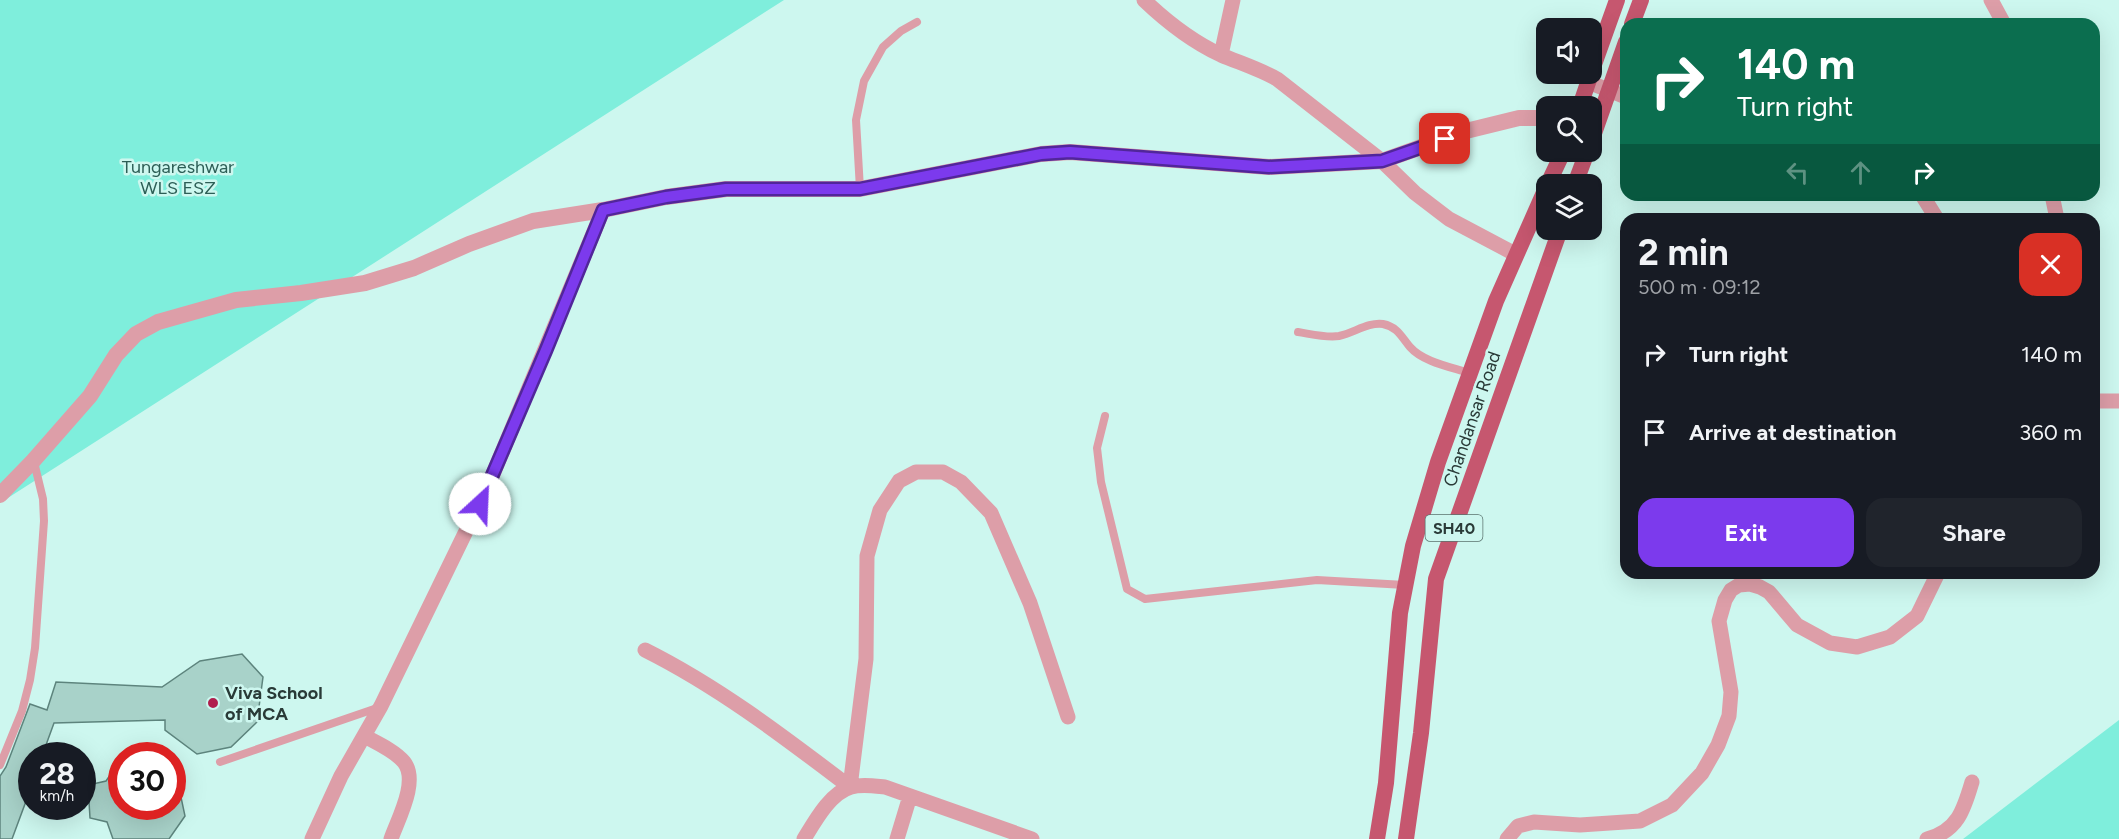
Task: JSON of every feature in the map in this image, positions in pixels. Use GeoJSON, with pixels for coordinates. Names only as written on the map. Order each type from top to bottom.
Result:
{"type":"FeatureCollection","features":[{"type":"Feature","properties":{"kind":"main road"},"geometry":{"type":"LineString","coordinates":[[1602,42],[1617,0]]}},
{"type":"Feature","properties":{"kind":"main road"},"geometry":{"type":"LineString","coordinates":[[1634,18],[1641,0]]}},
{"type":"Feature","properties":{"kind":"main road"},"geometry":{"type":"LineString","coordinates":[[1602,106],[1620,59]]}},
{"type":"Feature","properties":{"kind":"main road"},"geometry":{"type":"LineString","coordinates":[[1377,839],[1386,783],[1400,613],[1413,546],[1469,374],[1515,254],[1536,209]]}},
{"type":"Feature","properties":{"kind":"main road","name":"Chandansar Road"},"geometry":{"type":"LineString","coordinates":[[1406,839],[1421,733],[1436,579],[1556,240]]}},
{"type":"Feature","properties":{"kind":"street"},"geometry":{"type":"LineString","coordinates":[[1144,0],[1192,40],[1277,79],[1382,161],[1415,193],[1449,219],[1515,254]]}},
{"type":"Feature","properties":{"kind":"street"},"geometry":{"type":"LineString","coordinates":[[1221,55],[1233,0]]}},
{"type":"Feature","properties":{"kind":"street"},"geometry":{"type":"LineString","coordinates":[[1991,0],[2001,18]]}},
{"type":"Feature","properties":{"kind":"street"},"geometry":{"type":"LineString","coordinates":[[1601,84],[1620,95]]}},
{"type":"Feature","properties":{"kind":"street"},"geometry":{"type":"LineString","coordinates":[[0,495],[90,396],[116,355],[136,334],[158,322],[236,300],[301,294],[365,283],[414,268],[469,244],[533,221],[666,197],[726,189],[860,189],[1041,154],[1070,152],[1269,167],[1382,161],[1466,131],[1519,118],[1536,118]]}},
{"type":"Feature","properties":{"kind":"street"},"geometry":{"type":"LineString","coordinates":[[312,839],[341,776],[381,706],[488,486],[603,210]]}},
{"type":"Feature","properties":{"kind":"street"},"geometry":{"type":"LineString","coordinates":[[2100,401],[2119,401]]}},
{"type":"Feature","properties":{"kind":"street"},"geometry":{"type":"LineString","coordinates":[[850,787],[866,659],[867,556],[880,510],[899,481],[916,472],[943,472],[961,482],[991,513],[1030,603],[1068,717]]}},
{"type":"Feature","properties":{"kind":"street"},"geometry":{"type":"LineString","coordinates":[[1507,839],[1518,826],[1534,822],[1580,825],[1640,821],[1672,805],[1702,773],[1718,745],[1730,716],[1731,692],[1719,621],[1725,600],[1731,590],[1739,585],[1760,586],[1769,592],[1797,625],[1830,643],[1857,647],[1890,637],[1917,616],[1935,579]]}},
{"type":"Feature","properties":{"kind":"street"},"geometry":{"type":"LineString","coordinates":[[645,650],[683,669],[768,724],[850,787]]}},
{"type":"Feature","properties":{"kind":"street"},"geometry":{"type":"LineString","coordinates":[[364,736],[404,762],[410,775],[408,794],[391,839]]}},
{"type":"Feature","properties":{"kind":"street"},"geometry":{"type":"LineString","coordinates":[[1927,839],[1953,825],[1964,810],[1972,782]]}},
{"type":"Feature","properties":{"kind":"street"},"geometry":{"type":"LineString","coordinates":[[804,839],[818,816],[833,798],[850,787],[885,787],[1032,839]]}},
{"type":"Feature","properties":{"kind":"street"},"geometry":{"type":"LineString","coordinates":[[897,839],[910,796]]}},
{"type":"Feature","properties":{"kind":"lane"},"geometry":{"type":"LineString","coordinates":[[860,189],[856,120],[864,81],[883,47],[901,30],[917,22]]}},
{"type":"Feature","properties":{"kind":"lane"},"geometry":{"type":"LineString","coordinates":[[1298,332],[1339,336],[1367,326],[1381,324],[1391,326],[1402,335],[1411,348],[1424,357],[1469,374]]}},
{"type":"Feature","properties":{"kind":"lane"},"geometry":{"type":"LineString","coordinates":[[1105,416],[1097,448],[1101,482],[1127,589],[1137,595],[1145,599],[1317,580],[1405,585]]}},
{"type":"Feature","properties":{"kind":"lane"},"geometry":{"type":"LineString","coordinates":[[0,765],[22,711],[35,648],[44,521],[43,499],[33,461]]}},
{"type":"Feature","properties":{"kind":"lane"},"geometry":{"type":"LineString","coordinates":[[219,762],[381,706]]}},
{"type":"Feature","properties":{"kind":"green space","name":"Tungareshwar WLS ESZ"},"geometry":{"type":"Polygon","coordinates":[[[0,0],[784,0],[0,503],[0,0]]]}},
{"type":"Feature","properties":{"kind":"green space"},"geometry":{"type":"Polygon","coordinates":[[[2119,720],[2119,839],[1963,839],[2119,720]]]}},
{"type":"Feature","properties":{"kind":"building"},"geometry":{"type":"Polygon","coordinates":[[[242,654],[263,677],[257,722],[231,747],[197,754],[186,746],[186,742],[181,742],[165,730],[165,720],[54,723],[47,742],[18,742],[19,820],[12,839],[0,839],[0,776],[6,767],[30,704],[47,710],[56,682],[162,687],[200,661],[242,654]]]}},
{"type":"Feature","properties":{"kind":"building"},"geometry":{"type":"Polygon","coordinates":[[[108,778],[108,820],[182,820],[169,839],[113,839],[107,822],[96,819],[96,783],[106,781],[108,778]]]}},
{"type":"Feature","properties":{"kind":"place","name":"Viva School of MCA"},"geometry":{"type":"Point","coordinates":[213,703]}},
{"type":"Feature","properties":{"kind":"route"},"geometry":{"type":"LineString","coordinates":[[480,504],[603,210],[666,197],[726,189],[860,189],[1041,154],[1070,152],[1269,167],[1382,161],[1445,139]]}}]}
